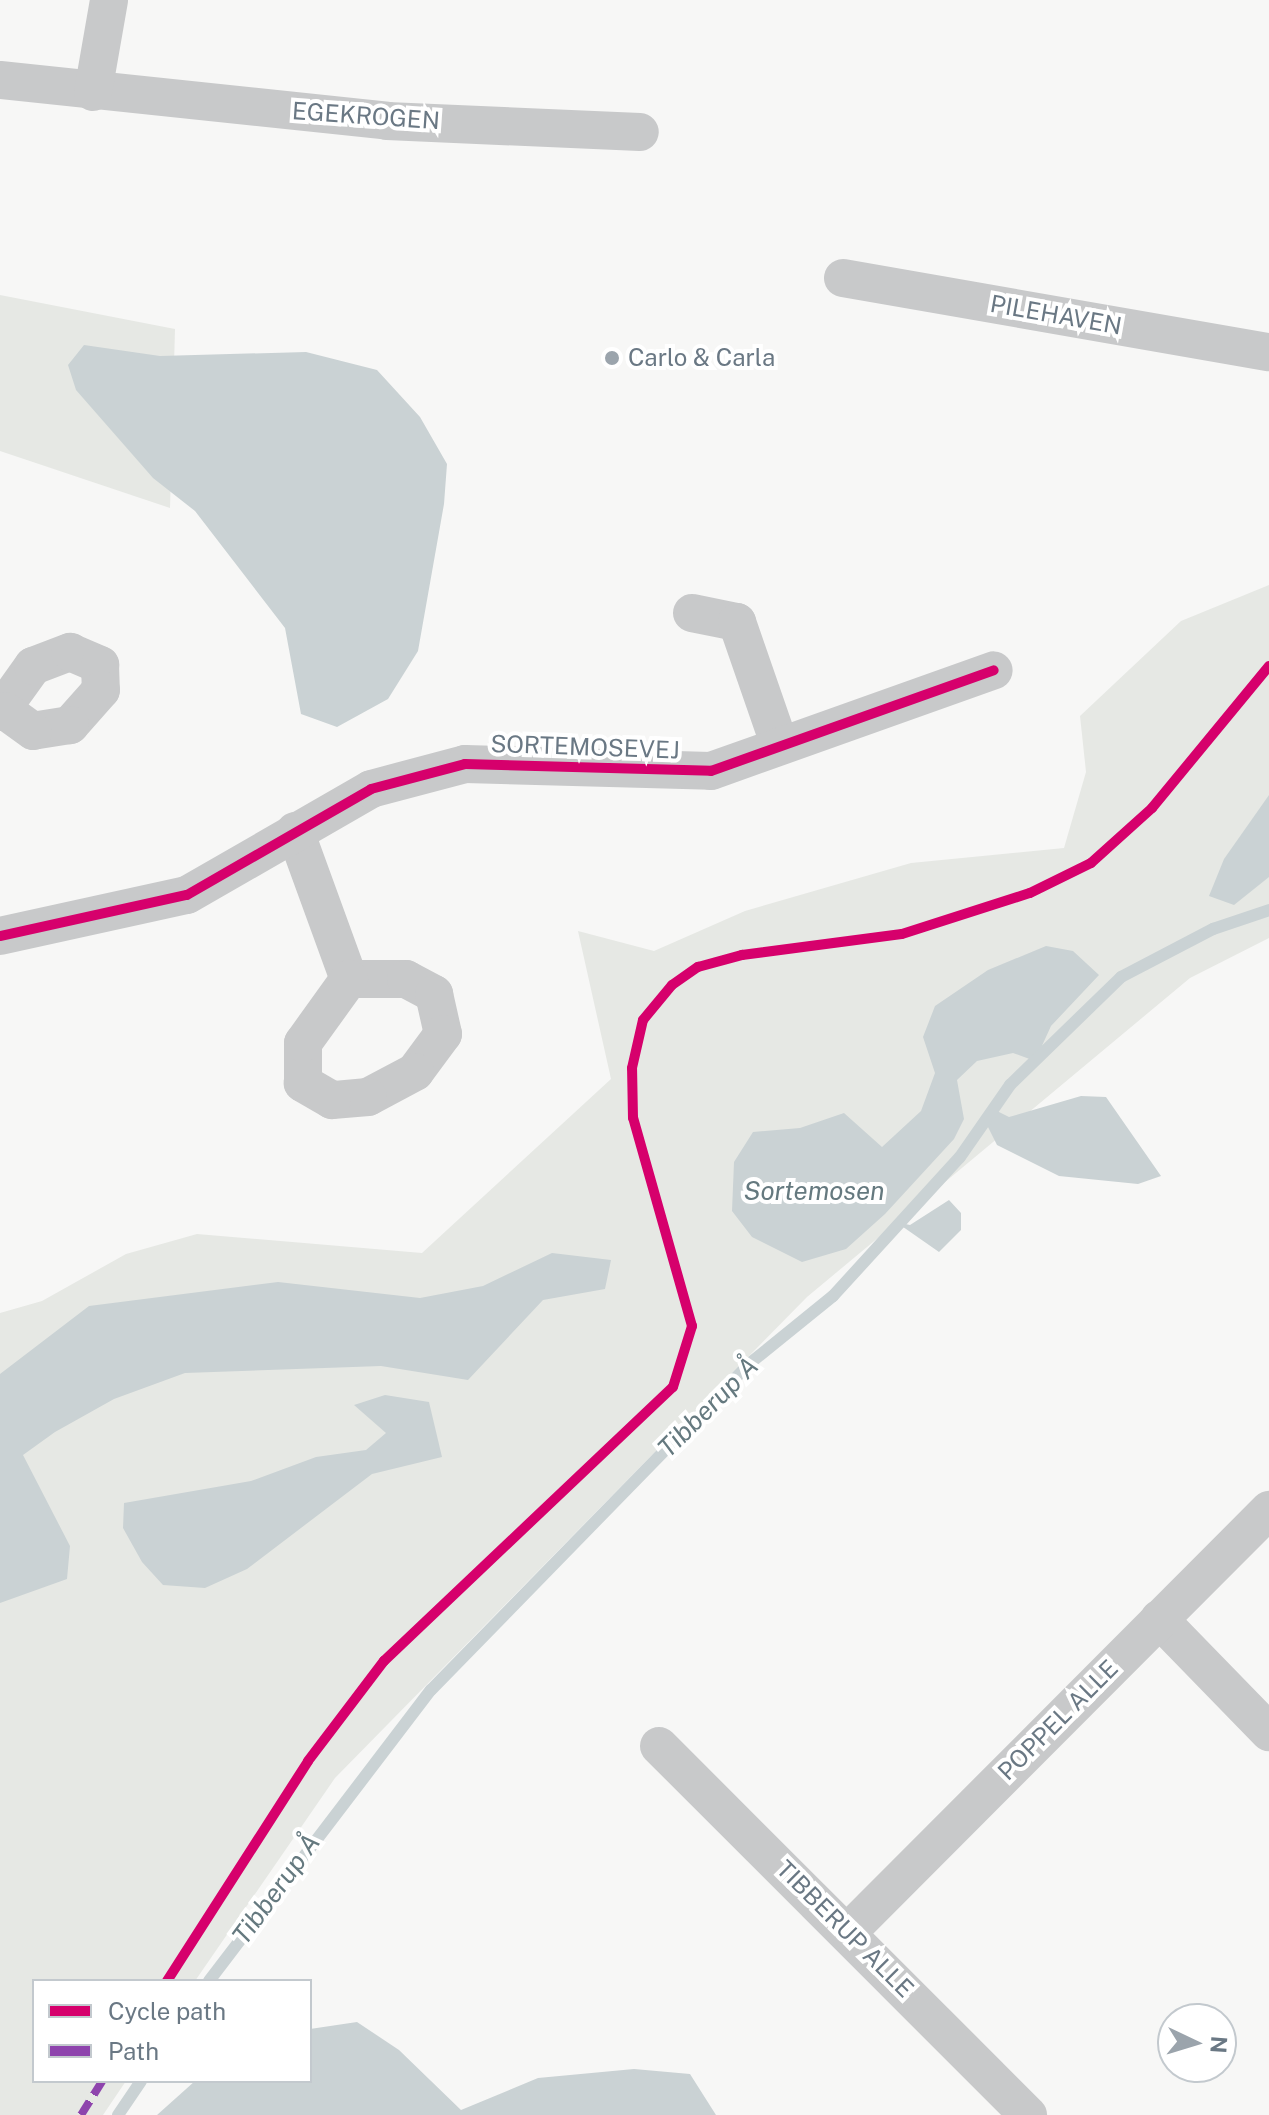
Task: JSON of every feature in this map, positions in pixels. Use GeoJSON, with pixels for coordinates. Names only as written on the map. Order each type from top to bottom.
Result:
{"type":"FeatureCollection","features":[{"type":"Feature","properties":{"kind":"street"},"geometry":{"type":"LineString","coordinates":[[93,92],[109,0]]}},
{"type":"Feature","properties":{"kind":"street","name":"EGEKROGEN"},"geometry":{"type":"LineString","coordinates":[[0,80],[387,121],[640,132]]}},
{"type":"Feature","properties":{"kind":"street","name":"PILEHAVEN"},"geometry":{"type":"LineString","coordinates":[[843,278],[1269,352]]}},
{"type":"Feature","properties":{"kind":"street"},"geometry":{"type":"LineString","coordinates":[[692,613],[737,622],[780,746]]}},
{"type":"Feature","properties":{"kind":"street","name":"SORTEMOSEVEJ"},"geometry":{"type":"LineString","coordinates":[[0,936],[187,895],[371,789],[465,764],[711,771],[994,670]]}},
{"type":"Feature","properties":{"kind":"street"},"geometry":{"type":"LineString","coordinates":[[295,831],[349,979]]}},
{"type":"Feature","properties":{"kind":"street","name":"POPPEL ALLE"},"geometry":{"type":"LineString","coordinates":[[849,1931],[1269,1510]]}},
{"type":"Feature","properties":{"kind":"street"},"geometry":{"type":"LineString","coordinates":[[1159,1619],[1269,1732]]}},
{"type":"Feature","properties":{"kind":"street","name":"TIBBERUP ALLE"},"geometry":{"type":"LineString","coordinates":[[659,1746],[849,1931],[1028,2115]]}},
{"type":"Feature","properties":{"kind":"shaded area"},"geometry":{"type":"Polygon","coordinates":[[[0,295],[175,329],[170,508],[0,451],[0,295]]]}},
{"type":"Feature","properties":{"kind":"shaded area"},"geometry":{"type":"Polygon","coordinates":[[[1269,585],[1269,938],[1190,978],[807,1297],[335,1778],[196,1979],[32,1979],[32,2083],[125,2083],[103,2115],[0,2115],[0,1313],[42,1301],[126,1254],[197,1234],[422,1253],[611,1079],[578,931],[654,951],[745,911],[911,863],[1064,848],[1086,772],[1080,716],[1181,621],[1269,585]]]}},
{"type":"Feature","properties":{"kind":"water"},"geometry":{"type":"Polygon","coordinates":[[[84,345],[160,356],[306,352],[377,370],[420,417],[447,464],[444,504],[418,651],[388,699],[337,727],[301,714],[285,628],[195,511],[153,478],[76,390],[68,365],[84,345]]]}},
{"type":"Feature","properties":{"kind":"water"},"geometry":{"type":"Polygon","coordinates":[[[1269,795],[1269,877],[1234,905],[1209,896],[1224,859],[1269,795]]]}},
{"type":"Feature","properties":{"kind":"water","name":"Sortemosen"},"geometry":{"type":"Polygon","coordinates":[[[1046,946],[1073,951],[1099,975],[1051,1026],[1035,1061],[1013,1053],[977,1061],[957,1080],[964,1119],[954,1139],[885,1214],[846,1249],[802,1262],[752,1237],[732,1211],[734,1162],[753,1132],[800,1128],[844,1113],[882,1147],[921,1111],[935,1073],[923,1037],[935,1006],[988,970],[1046,946]]]}},
{"type":"Feature","properties":{"kind":"water"},"geometry":{"type":"Polygon","coordinates":[[[1081,1096],[1106,1097],[1161,1176],[1138,1184],[1059,1176],[997,1145],[985,1121],[993,1109],[1009,1117],[1081,1096]]]}},
{"type":"Feature","properties":{"kind":"water"},"geometry":{"type":"Polygon","coordinates":[[[949,1200],[961,1213],[961,1230],[939,1252],[896,1222],[910,1225],[949,1200]]]}},
{"type":"Feature","properties":{"kind":"water"},"geometry":{"type":"Polygon","coordinates":[[[552,1253],[611,1260],[605,1289],[543,1300],[468,1380],[381,1366],[185,1373],[114,1399],[55,1432],[23,1455],[70,1546],[67,1579],[0,1603],[0,1374],[89,1306],[278,1282],[420,1298],[483,1286],[552,1253]]]}},
{"type":"Feature","properties":{"kind":"water"},"geometry":{"type":"Polygon","coordinates":[[[385,1395],[429,1402],[442,1457],[372,1474],[247,1569],[205,1588],[163,1585],[142,1562],[123,1528],[124,1503],[251,1481],[316,1457],[366,1450],[386,1433],[354,1405],[385,1395]]]}},
{"type":"Feature","properties":{"kind":"water"},"geometry":{"type":"Polygon","coordinates":[[[357,2022],[399,2050],[461,2110],[538,2078],[634,2069],[690,2074],[716,2115],[157,2115],[193,2083],[312,2083],[312,2029],[357,2022]]]}},
{"type":"Feature","properties":{"kind":"waterway","name":"Tibberup Å"},"geometry":{"type":"LineString","coordinates":[[211,1979],[431,1690],[749,1364],[833,1296],[960,1157],[1010,1085],[1121,977],[1213,929],[1269,910]]}},
{"type":"Feature","properties":{"kind":"waterway","name":"Tibberup Å"},"geometry":{"type":"LineString","coordinates":[[118,2115],[140,2083]]}},
{"type":"Feature","properties":{"kind":"marked path"},"geometry":{"type":"LineString","coordinates":[[81,2115],[101,2083]]}},
{"type":"Feature","properties":{"kind":"cycle path"},"geometry":{"type":"LineString","coordinates":[[168,1979],[308,1761],[384,1661],[673,1387],[692,1326],[633,1118],[632,1068],[643,1020],[672,985],[698,967],[742,955],[902,934],[1030,893],[1091,863],[1152,808],[1269,666]]}},
{"type":"Feature","properties":{"kind":"cycle path"},"geometry":{"type":"LineString","coordinates":[[0,936],[187,895],[371,789],[465,764],[711,771],[994,670]]}},
{"type":"Feature","properties":{"kind":"place","name":"Carlo & Carla"},"geometry":{"type":"Point","coordinates":[612,358]}}]}
